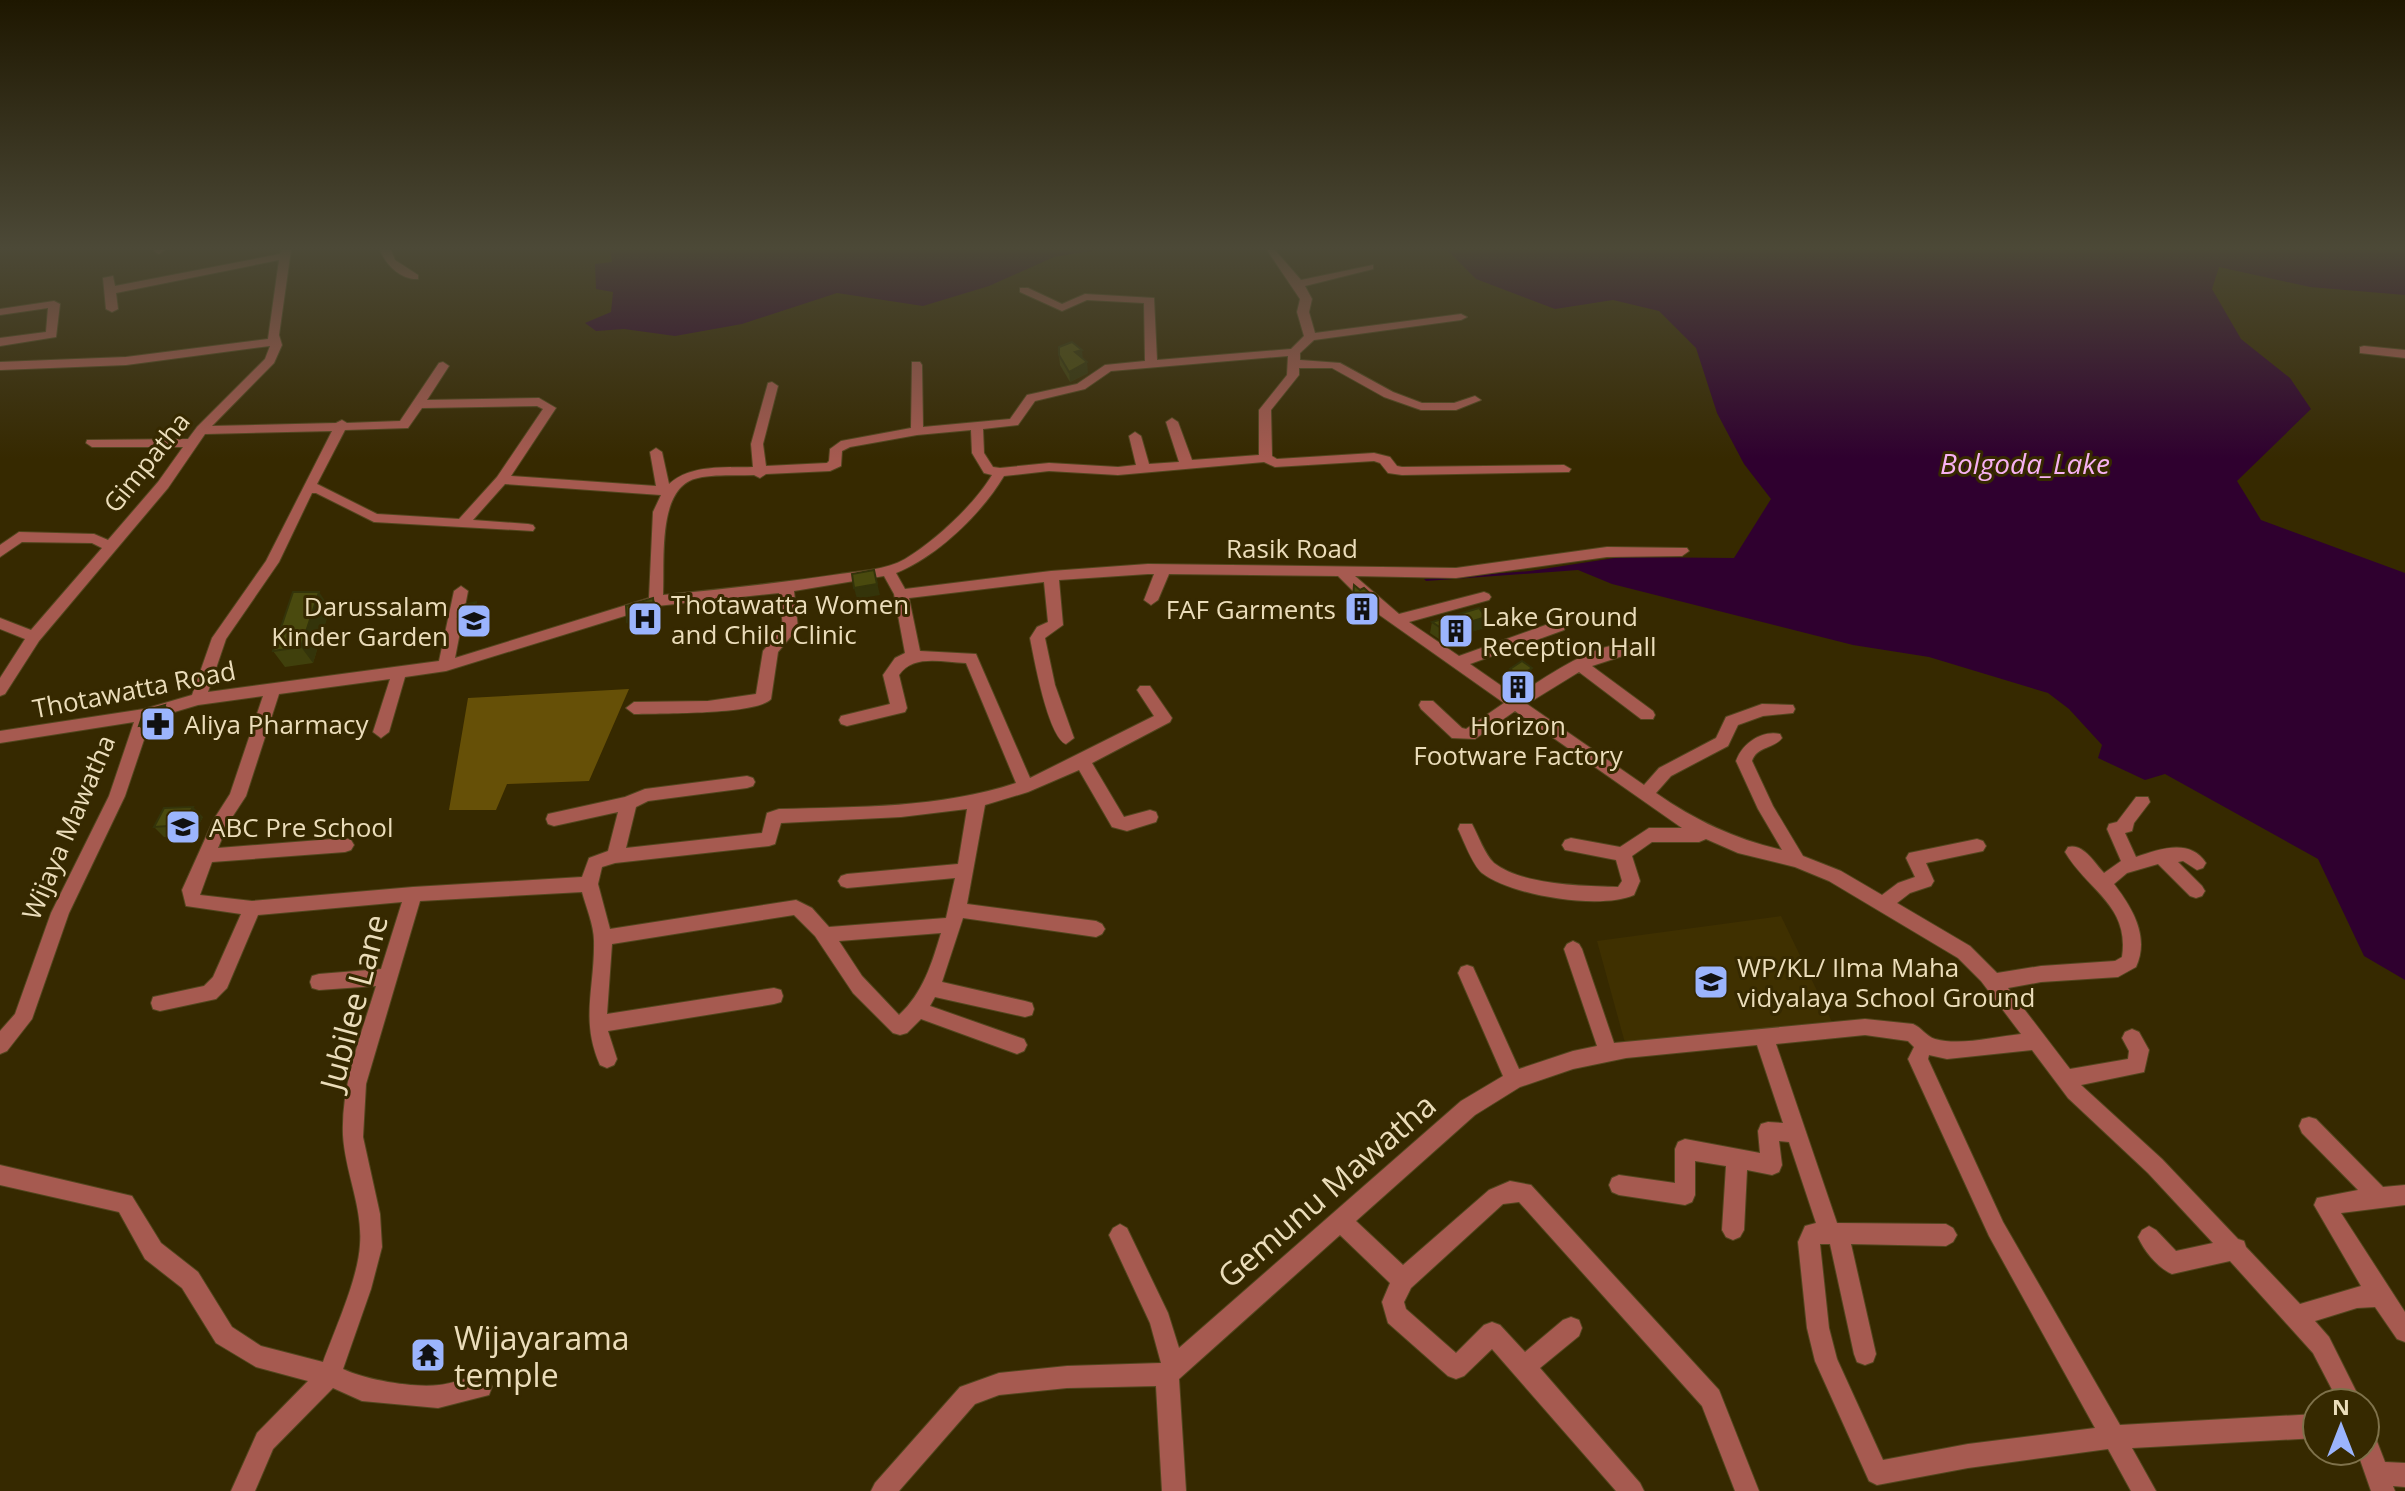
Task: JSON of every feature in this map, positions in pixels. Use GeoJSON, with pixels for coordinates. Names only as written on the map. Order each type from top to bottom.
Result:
{"type":"FeatureCollection","features":[{"type":"Feature","properties":{"kind":"street"},"geometry":{"type":"LineString","coordinates":[[0,342],[52,335],[53,320]]}},
{"type":"Feature","properties":{"kind":"street","name":"Gimpatha"},"geometry":{"type":"LineString","coordinates":[[0,690],[34,637],[163,485],[190,443],[270,360],[278,320]]}},
{"type":"Feature","properties":{"kind":"street"},"geometry":{"type":"LineString","coordinates":[[1150,320],[1151,362]]}},
{"type":"Feature","properties":{"kind":"street"},"geometry":{"type":"LineString","coordinates":[[1305,320],[1310,337]]}},
{"type":"Feature","properties":{"kind":"street"},"geometry":{"type":"LineString","coordinates":[[1266,458],[1265,410],[1293,375],[1295,358],[1310,337],[1442,320]]}},
{"type":"Feature","properties":{"kind":"street"},"geometry":{"type":"LineString","coordinates":[[0,366],[126,361],[275,342]]}},
{"type":"Feature","properties":{"kind":"street"},"geometry":{"type":"LineString","coordinates":[[2364,350],[2405,354]]}},
{"type":"Feature","properties":{"kind":"street"},"geometry":{"type":"LineString","coordinates":[[502,480],[666,490],[689,470],[760,474],[830,467],[836,463],[836,449],[846,444],[917,431],[1014,422],[1031,398],[1078,388],[1090,382],[1096,372],[1109,368],[1151,362],[1295,358],[1339,366],[1394,400],[1424,407],[1460,407],[1475,400]]}},
{"type":"Feature","properties":{"kind":"street"},"geometry":{"type":"LineString","coordinates":[[916,365],[917,431]]}},
{"type":"Feature","properties":{"kind":"street"},"geometry":{"type":"LineString","coordinates":[[201,430],[342,424],[404,425],[443,366]]}},
{"type":"Feature","properties":{"kind":"street"},"geometry":{"type":"LineString","coordinates":[[760,474],[757,444],[772,386]]}},
{"type":"Feature","properties":{"kind":"street"},"geometry":{"type":"LineString","coordinates":[[419,404],[539,402],[550,408],[502,480],[462,524]]}},
{"type":"Feature","properties":{"kind":"street"},"geometry":{"type":"LineString","coordinates":[[1172,422],[1187,465]]}},
{"type":"Feature","properties":{"kind":"street"},"geometry":{"type":"LineString","coordinates":[[198,699],[219,638],[272,562],[342,424]]}},
{"type":"Feature","properties":{"kind":"street"},"geometry":{"type":"LineString","coordinates":[[977,426],[978,453],[989,470],[1000,472],[1049,467],[1144,469],[1266,458],[1275,463],[1374,457],[1385,460],[1393,470],[1402,471],[1564,469]]}},
{"type":"Feature","properties":{"kind":"street"},"geometry":{"type":"LineString","coordinates":[[1135,436],[1144,469]]}},
{"type":"Feature","properties":{"kind":"street"},"geometry":{"type":"LineString","coordinates":[[92,443],[190,443]]}},
{"type":"Feature","properties":{"kind":"street"},"geometry":{"type":"LineString","coordinates":[[656,452],[666,490],[660,512],[656,601]]}},
{"type":"Feature","properties":{"kind":"street","name":"Thotawatta Road"},"geometry":{"type":"LineString","coordinates":[[0,737],[144,715],[198,699],[446,666],[656,601],[786,587],[888,571],[909,563],[963,519],[985,497],[1000,472]]}},
{"type":"Feature","properties":{"kind":"street"},"geometry":{"type":"LineString","coordinates":[[307,490],[318,488],[374,518],[528,528]]}},
{"type":"Feature","properties":{"kind":"street"},"geometry":{"type":"LineString","coordinates":[[0,552],[19,537],[94,539],[109,546]]}},
{"type":"Feature","properties":{"kind":"street","name":"Rasik Road"},"geometry":{"type":"LineString","coordinates":[[901,594],[1051,576],[1163,570],[1474,572],[1607,552],[1682,551]]}},
{"type":"Feature","properties":{"kind":"street"},"geometry":{"type":"LineString","coordinates":[[1151,600],[1163,570]]}},
{"type":"Feature","properties":{"kind":"street"},"geometry":{"type":"LineString","coordinates":[[888,571],[901,594],[913,656]]}},
{"type":"Feature","properties":{"kind":"street"},"geometry":{"type":"LineString","coordinates":[[1341,571],[1397,620],[1645,795],[1705,831],[1744,848],[1797,861],[1835,876],[1964,952],[1993,982],[2065,1079],[2236,1249],[2296,1316],[2321,1345],[2343,1387]]}},
{"type":"Feature","properties":{"kind":"street"},"geometry":{"type":"LineString","coordinates":[[1051,576],[1056,625],[1042,631],[1037,638],[1047,685],[1066,738]]}},
{"type":"Feature","properties":{"kind":"street"},"geometry":{"type":"LineString","coordinates":[[634,708],[708,707],[763,699],[771,651],[791,628],[786,587]]}},
{"type":"Feature","properties":{"kind":"street"},"geometry":{"type":"LineString","coordinates":[[446,666],[461,591]]}},
{"type":"Feature","properties":{"kind":"street"},"geometry":{"type":"LineString","coordinates":[[1397,620],[1484,597]]}},
{"type":"Feature","properties":{"kind":"street"},"geometry":{"type":"LineString","coordinates":[[0,623],[34,637]]}},
{"type":"Feature","properties":{"kind":"street"},"geometry":{"type":"LineString","coordinates":[[1457,663],[1559,626]]}},
{"type":"Feature","properties":{"kind":"street"},"geometry":{"type":"LineString","coordinates":[[1427,705],[1464,737],[1582,666],[1613,650],[1627,649]]}},
{"type":"Feature","properties":{"kind":"street"},"geometry":{"type":"LineString","coordinates":[[847,720],[899,708],[891,675],[900,662],[913,656],[971,658],[1024,783]]}},
{"type":"Feature","properties":{"kind":"street"},"geometry":{"type":"LineString","coordinates":[[1582,666],[1647,715]]}},
{"type":"Feature","properties":{"kind":"street"},"geometry":{"type":"LineString","coordinates":[[381,732],[399,673]]}},
{"type":"Feature","properties":{"kind":"street","name":"Jubilee Lane"},"geometry":{"type":"LineString","coordinates":[[243,1491],[265,1441],[330,1375],[371,1247],[370,1214],[353,1137],[356,1084],[413,894],[252,908],[192,901],[191,890],[222,819],[238,796],[273,688]]}},
{"type":"Feature","properties":{"kind":"street"},"geometry":{"type":"LineString","coordinates":[[607,1059],[597,1024],[603,938],[589,884],[595,863],[615,856],[769,839],[773,818],[779,816],[883,812],[977,800],[1082,760],[1164,718],[1145,690]]}},
{"type":"Feature","properties":{"kind":"street"},"geometry":{"type":"LineString","coordinates":[[1645,795],[1665,772],[1722,742],[1732,721],[1762,710],[1787,709]]}},
{"type":"Feature","properties":{"kind":"street","name":"Wijaya Mawatha"},"geometry":{"type":"LineString","coordinates":[[0,1045],[23,1019],[60,913],[117,796],[144,715]]}},
{"type":"Feature","properties":{"kind":"street"},"geometry":{"type":"LineString","coordinates":[[1774,738],[1755,745],[1746,753],[1744,761],[1766,809],[1797,861]]}},
{"type":"Feature","properties":{"kind":"street"},"geometry":{"type":"LineString","coordinates":[[1082,760],[1118,822],[1127,824],[1150,817]]}},
{"type":"Feature","properties":{"kind":"street"},"geometry":{"type":"LineString","coordinates":[[554,819],[629,803],[645,795],[747,782]]}},
{"type":"Feature","properties":{"kind":"street"},"geometry":{"type":"LineString","coordinates":[[603,938],[788,907],[804,911],[856,983],[900,1027],[919,1010],[931,988],[966,870],[977,800]]}},
{"type":"Feature","properties":{"kind":"street"},"geometry":{"type":"LineString","coordinates":[[2131,865],[2115,829],[2126,826],[2125,821],[2142,802]]}},
{"type":"Feature","properties":{"kind":"street"},"geometry":{"type":"LineString","coordinates":[[615,856],[629,803]]}},
{"type":"Feature","properties":{"kind":"street"},"geometry":{"type":"LineString","coordinates":[[1466,829],[1487,867],[1538,889],[1619,894],[1628,890],[1631,881],[1623,854]]}},
{"type":"Feature","properties":{"kind":"street"},"geometry":{"type":"LineString","coordinates":[[1571,845],[1623,854],[1649,835],[1699,835],[1705,831]]}},
{"type":"Feature","properties":{"kind":"street"},"geometry":{"type":"LineString","coordinates":[[206,856],[345,845]]}},
{"type":"Feature","properties":{"kind":"street"},"geometry":{"type":"LineString","coordinates":[[1884,903],[1904,888],[1925,881],[1915,858],[1977,846]]}},
{"type":"Feature","properties":{"kind":"street"},"geometry":{"type":"LineString","coordinates":[[1993,982],[2041,974],[2118,969],[2130,961],[2133,950],[2131,933],[2119,903],[2105,882],[2074,852]]}},
{"type":"Feature","properties":{"kind":"street"},"geometry":{"type":"LineString","coordinates":[[2105,882],[2121,868],[2161,856],[2186,854],[2197,863]]}},
{"type":"Feature","properties":{"kind":"street"},"geometry":{"type":"LineString","coordinates":[[2161,856],[2196,891]]}},
{"type":"Feature","properties":{"kind":"street"},"geometry":{"type":"LineString","coordinates":[[847,881],[966,870]]}},
{"type":"Feature","properties":{"kind":"street"},"geometry":{"type":"LineString","coordinates":[[413,894],[589,884]]}},
{"type":"Feature","properties":{"kind":"street"},"geometry":{"type":"LineString","coordinates":[[160,1003],[209,993],[220,982],[252,908]]}},
{"type":"Feature","properties":{"kind":"street"},"geometry":{"type":"LineString","coordinates":[[824,935],[954,918],[1096,929]]}},
{"type":"Feature","properties":{"kind":"street"},"geometry":{"type":"LineString","coordinates":[[1573,949],[1608,1052]]}},
{"type":"Feature","properties":{"kind":"street"},"geometry":{"type":"LineString","coordinates":[[1467,973],[1514,1080]]}},
{"type":"Feature","properties":{"kind":"street"},"geometry":{"type":"LineString","coordinates":[[319,982],[388,977]]}},
{"type":"Feature","properties":{"kind":"street"},"geometry":{"type":"LineString","coordinates":[[931,988],[1025,1009]]}},
{"type":"Feature","properties":{"kind":"street"},"geometry":{"type":"LineString","coordinates":[[597,1024],[774,996]]}},
{"type":"Feature","properties":{"kind":"street"},"geometry":{"type":"LineString","coordinates":[[919,1010],[1017,1045]]}},
{"type":"Feature","properties":{"kind":"street","name":"Gemunu Mawatha"},"geometry":{"type":"LineString","coordinates":[[1170,1370],[1468,1108],[1514,1080],[1608,1052],[1865,1027],[1913,1033],[1924,1045],[1947,1050],[2036,1041]]}},
{"type":"Feature","properties":{"kind":"street"},"geometry":{"type":"LineString","coordinates":[[1764,1037],[1851,1279],[1865,1354]]}},
{"type":"Feature","properties":{"kind":"street"},"geometry":{"type":"LineString","coordinates":[[2065,1079],[2137,1066],[2139,1050],[2132,1038]]}},
{"type":"Feature","properties":{"kind":"street"},"geometry":{"type":"LineString","coordinates":[[1924,1045],[1918,1059],[1996,1229],[2144,1491]]}},
{"type":"Feature","properties":{"kind":"street"},"geometry":{"type":"LineString","coordinates":[[2309,1126],[2379,1197]]}},
{"type":"Feature","properties":{"kind":"street"},"geometry":{"type":"LineString","coordinates":[[1619,1185],[1685,1195],[1685,1149],[1772,1165],[1768,1131],[1796,1133]]}},
{"type":"Feature","properties":{"kind":"street"},"geometry":{"type":"LineString","coordinates":[[1733,1230],[1737,1160]]}},
{"type":"Feature","properties":{"kind":"street"},"geometry":{"type":"LineString","coordinates":[[0,1175],[125,1203],[153,1251],[190,1280],[224,1335],[256,1356],[330,1375],[362,1390],[438,1397],[481,1387]]}},
{"type":"Feature","properties":{"kind":"street"},"geometry":{"type":"LineString","coordinates":[[1632,1491],[1492,1333],[1456,1368],[1396,1315],[1393,1302],[1403,1280],[1496,1197],[1510,1191],[1524,1192],[1711,1398],[1747,1491]]}},
{"type":"Feature","properties":{"kind":"street"},"geometry":{"type":"LineString","coordinates":[[2405,1195],[2324,1205],[2405,1331]]}},
{"type":"Feature","properties":{"kind":"street"},"geometry":{"type":"LineString","coordinates":[[1341,1221],[1403,1280]]}},
{"type":"Feature","properties":{"kind":"street"},"geometry":{"type":"LineString","coordinates":[[1946,1235],[1812,1233],[1809,1242],[1818,1328],[1826,1361],[1877,1473],[1968,1456],[2113,1437],[2301,1427]]}},
{"type":"Feature","properties":{"kind":"street"},"geometry":{"type":"LineString","coordinates":[[1120,1235],[1160,1321],[1170,1370],[1174,1491]]}},
{"type":"Feature","properties":{"kind":"street"},"geometry":{"type":"LineString","coordinates":[[2149,1237],[2172,1263],[2236,1249]]}},
{"type":"Feature","properties":{"kind":"street"},"geometry":{"type":"LineString","coordinates":[[2296,1316],[2357,1297],[2380,1296]]}},
{"type":"Feature","properties":{"kind":"street"},"geometry":{"type":"LineString","coordinates":[[1524,1367],[1571,1328]]}},
{"type":"Feature","properties":{"kind":"street"},"geometry":{"type":"LineString","coordinates":[[883,1491],[968,1395],[999,1384],[1170,1370]]}},
{"type":"Feature","properties":{"kind":"street"},"geometry":{"type":"LineString","coordinates":[[2380,1483],[2405,1475]]}},
{"type":"Feature","properties":{"kind":"shaded area"},"geometry":{"type":"Polygon","coordinates":[[[629,689],[589,781],[507,784],[496,810],[449,810],[468,698],[629,689]]]}},
{"type":"Feature","properties":{"kind":"shaded area","name":"WP/KL/ Ilma Maha vidyalaya School Ground"},"geometry":{"type":"Polygon","coordinates":[[[1781,916],[1833,1024],[1625,1043],[1597,941],[1781,916]]]}},
{"type":"Feature","properties":{"kind":"water"},"geometry":{"type":"Polygon","coordinates":[[[593,320],[756,320],[675,336],[624,329],[596,331],[585,323],[593,320]]]}},
{"type":"Feature","properties":{"kind":"water","name":"Bolgoda_Lake"},"geometry":{"type":"Polygon","coordinates":[[[1668,320],[2230,320],[2241,339],[2290,378],[2311,409],[2237,481],[2261,520],[2405,573],[2405,980],[2364,956],[2318,859],[2165,774],[2145,780],[2098,758],[2102,745],[2069,709],[2048,693],[1929,657],[1853,645],[1612,584],[1578,570],[1424,579],[1530,571],[1621,557],[1734,558],[1771,499],[1744,464],[1717,413],[1696,348],[1668,320]]]}},
{"type":"Feature","properties":{"kind":"building"},"geometry":{"type":"Polygon","coordinates":[[[1072,342],[1082,350],[1075,352],[1087,362],[1069,372],[1059,355],[1059,347],[1072,342]]]}},
{"type":"Feature","properties":{"kind":"building"},"geometry":{"type":"Polygon","coordinates":[[[874,570],[877,584],[854,588],[852,574],[874,570]]]}},
{"type":"Feature","properties":{"kind":"building"},"geometry":{"type":"Polygon","coordinates":[[[1354,585],[1360,590],[1364,588],[1375,598],[1361,605],[1353,598],[1354,585]]]}},
{"type":"Feature","properties":{"kind":"building"},"geometry":{"type":"Polygon","coordinates":[[[293,592],[319,592],[301,647],[273,651],[293,592]]]}},
{"type":"Feature","properties":{"kind":"building"},"geometry":{"type":"Polygon","coordinates":[[[653,598],[655,616],[627,622],[626,606],[653,598]]]}},
{"type":"Feature","properties":{"kind":"building"},"geometry":{"type":"Polygon","coordinates":[[[476,602],[476,614],[458,618],[460,606],[476,602]]]}},
{"type":"Feature","properties":{"kind":"building"},"geometry":{"type":"Polygon","coordinates":[[[1479,608],[1486,617],[1444,630],[1432,622],[1479,608]]]}},
{"type":"Feature","properties":{"kind":"building"},"geometry":{"type":"Polygon","coordinates":[[[1522,661],[1532,668],[1520,676],[1510,669],[1522,661]]]}},
{"type":"Feature","properties":{"kind":"building"},"geometry":{"type":"Polygon","coordinates":[[[165,705],[159,722],[139,726],[144,711],[165,705]]]}},
{"type":"Feature","properties":{"kind":"building"},"geometry":{"type":"Polygon","coordinates":[[[193,807],[183,825],[154,827],[164,808],[193,807]]]}},
{"type":"Feature","properties":{"kind":"place","name":"FAF Garments"},"geometry":{"type":"Point","coordinates":[1362,609]}},
{"type":"Feature","properties":{"kind":"place","name":"Thotawatta Women and Child Clinic"},"geometry":{"type":"Point","coordinates":[645,619]}},
{"type":"Feature","properties":{"kind":"place","name":"Darussalam Kinder Garden"},"geometry":{"type":"Point","coordinates":[474,621]}},
{"type":"Feature","properties":{"kind":"place","name":"Lake Ground Reception Hall"},"geometry":{"type":"Point","coordinates":[1456,631]}},
{"type":"Feature","properties":{"kind":"place","name":"Horizon Footware Factory"},"geometry":{"type":"Point","coordinates":[1518,687]}},
{"type":"Feature","properties":{"kind":"place","name":"Aliya Pharmacy"},"geometry":{"type":"Point","coordinates":[158,724]}},
{"type":"Feature","properties":{"kind":"place","name":"ABC Pre School"},"geometry":{"type":"Point","coordinates":[183,827]}},
{"type":"Feature","properties":{"kind":"place","name":"WP/KL/ Ilma Maha vidyalaya School Ground"},"geometry":{"type":"Point","coordinates":[1711,982]}},
{"type":"Feature","properties":{"kind":"place","name":"Wijayarama temple"},"geometry":{"type":"Point","coordinates":[428,1355]}}]}
